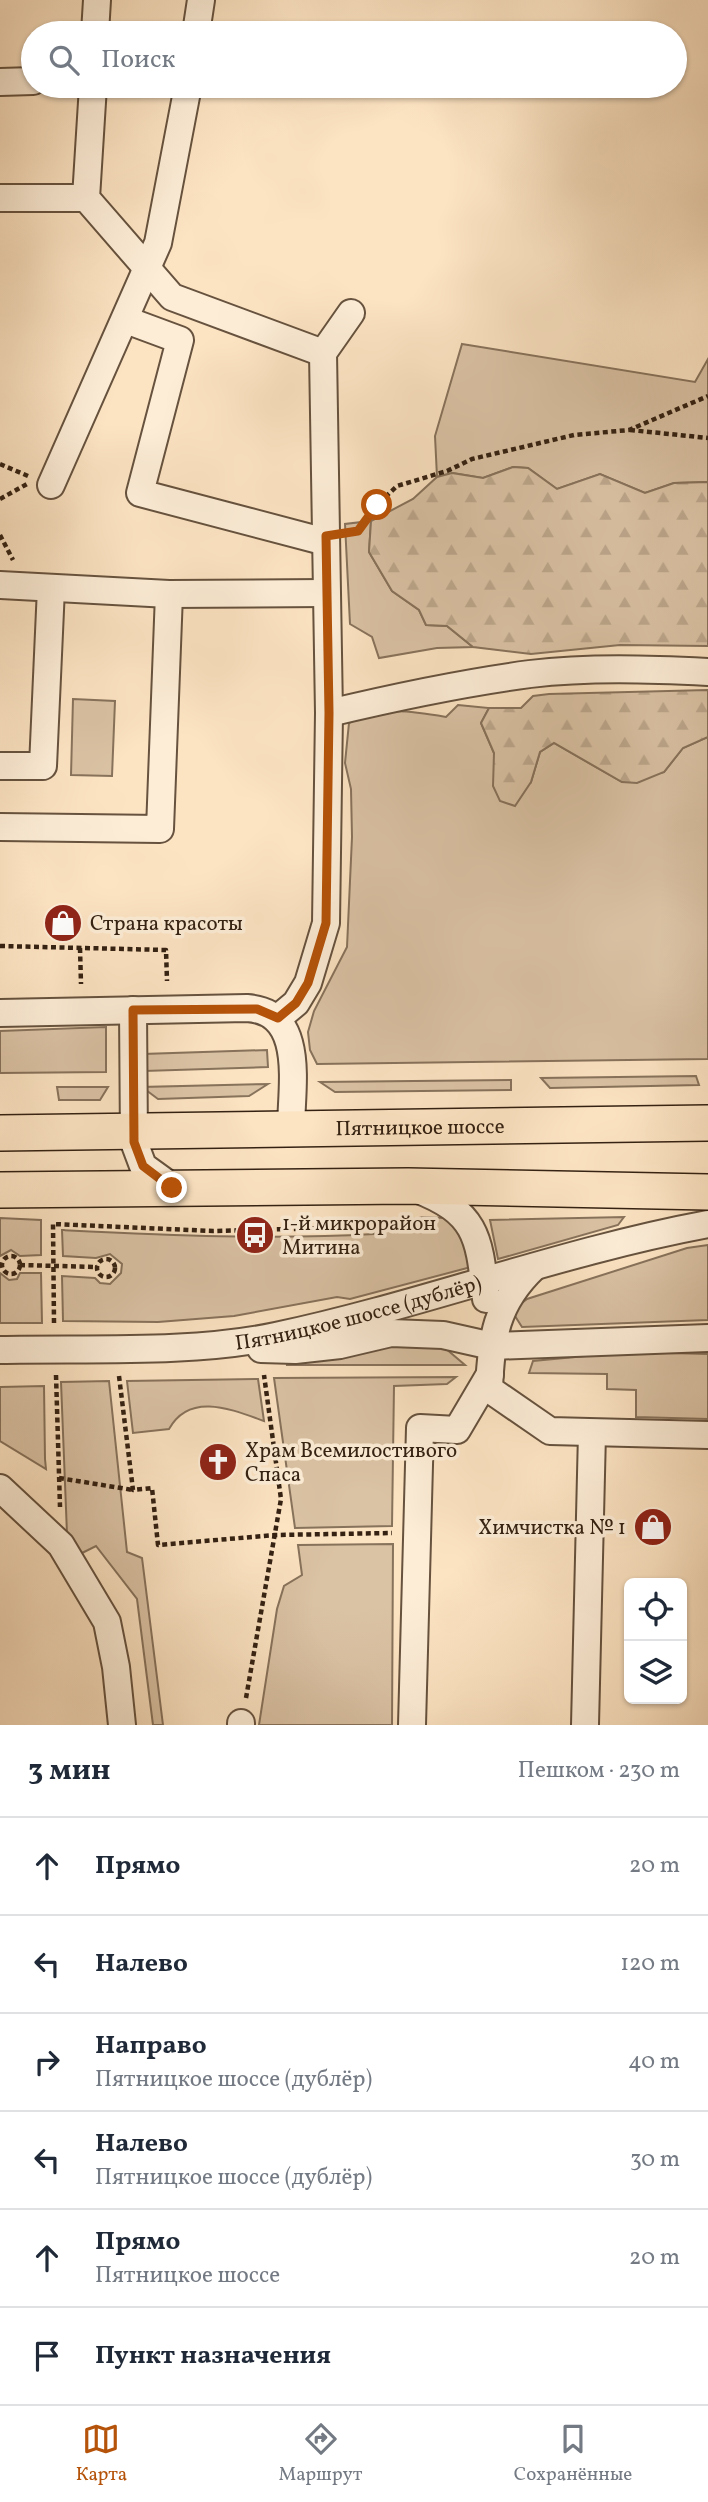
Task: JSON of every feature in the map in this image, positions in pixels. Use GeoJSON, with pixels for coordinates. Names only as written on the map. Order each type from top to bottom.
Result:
{"type":"FeatureCollection","features":[{"type":"Feature","properties":{"kind":"main road","name":"Пятницкое шоссе"},"geometry":{"type":"LineString","coordinates":[[0,1133],[708,1123]]}},
{"type":"Feature","properties":{"kind":"main road"},"geometry":{"type":"LineString","coordinates":[[0,1189],[408,1186],[708,1192]]}},
{"type":"Feature","properties":{"kind":"street"},"geometry":{"type":"LineString","coordinates":[[96,21],[97,0]]}},
{"type":"Feature","properties":{"kind":"street"},"geometry":{"type":"LineString","coordinates":[[198,21],[201,0]]}},
{"type":"Feature","properties":{"kind":"street"},"geometry":{"type":"LineString","coordinates":[[0,82],[21,81]]}},
{"type":"Feature","properties":{"kind":"street"},"geometry":{"type":"LineString","coordinates":[[92,98],[86,198],[172,297],[323,353]]}},
{"type":"Feature","properties":{"kind":"street"},"geometry":{"type":"LineString","coordinates":[[44,482],[149,270],[158,243],[186,98]]}},
{"type":"Feature","properties":{"kind":"street"},"geometry":{"type":"LineString","coordinates":[[0,198],[86,198]]}},
{"type":"Feature","properties":{"kind":"street"},"geometry":{"type":"LineString","coordinates":[[278,1018],[296,1003],[308,983],[326,923],[329,713],[323,353],[351,313]]}},
{"type":"Feature","properties":{"kind":"street"},"geometry":{"type":"LineString","coordinates":[[126,320],[180,340],[140,493],[326,539]]}},
{"type":"Feature","properties":{"kind":"street"},"geometry":{"type":"LineString","coordinates":[[0,584],[169,594],[326,593]]}},
{"type":"Feature","properties":{"kind":"street"},"geometry":{"type":"LineString","coordinates":[[0,766],[43,766],[51,587]]}},
{"type":"Feature","properties":{"kind":"street"},"geometry":{"type":"LineString","coordinates":[[0,827],[160,829],[169,594]]}},
{"type":"Feature","properties":{"kind":"street"},"geometry":{"type":"LineString","coordinates":[[329,713],[436,688],[534,674],[664,670],[708,672]]}},
{"type":"Feature","properties":{"kind":"street"},"geometry":{"type":"LineString","coordinates":[[0,1013],[257,1009],[278,1018],[287,1030],[291,1044],[291,1129]]}},
{"type":"Feature","properties":{"kind":"street"},"geometry":{"type":"LineString","coordinates":[[133,1010],[134,1130],[137,1155],[143,1166],[172,1188]]}},
{"type":"Feature","properties":{"kind":"street"},"geometry":{"type":"LineString","coordinates":[[408,1186],[440,1199],[461,1214],[474,1230],[483,1261],[492,1346],[490,1381],[457,1430],[420,1428],[412,1725]]}},
{"type":"Feature","properties":{"kind":"street","name":"Пятницкое шоссе (дублёр)"},"geometry":{"type":"LineString","coordinates":[[0,1350],[217,1344],[274,1337],[484,1283],[535,1266],[659,1233],[708,1224]]}},
{"type":"Feature","properties":{"kind":"street"},"geometry":{"type":"LineString","coordinates":[[492,1346],[501,1310],[512,1288],[535,1266]]}},
{"type":"Feature","properties":{"kind":"street"},"geometry":{"type":"LineString","coordinates":[[217,1344],[295,1350],[340,1345],[391,1333],[443,1335],[492,1346],[708,1338]]}},
{"type":"Feature","properties":{"kind":"street"},"geometry":{"type":"LineString","coordinates":[[490,1381],[550,1431],[708,1435]]}},
{"type":"Feature","properties":{"kind":"street"},"geometry":{"type":"LineString","coordinates":[[585,1725],[592,1433]]}},
{"type":"Feature","properties":{"kind":"street"},"geometry":{"type":"LineString","coordinates":[[0,1488],[61,1545],[107,1622],[116,1667],[122,1725]]}},
{"type":"Feature","properties":{"kind":"path"},"geometry":{"type":"LineString","coordinates":[[629,430],[708,396]]}},
{"type":"Feature","properties":{"kind":"path"},"geometry":{"type":"LineString","coordinates":[[326,539],[358,531],[377,505],[397,486],[447,471],[472,459],[574,435],[629,430],[708,438]]}},
{"type":"Feature","properties":{"kind":"path"},"geometry":{"type":"LineString","coordinates":[[0,499],[44,482]]}},
{"type":"Feature","properties":{"kind":"path"},"geometry":{"type":"LineString","coordinates":[[0,946],[166,950],[167,981]]}},
{"type":"Feature","properties":{"kind":"path"},"geometry":{"type":"LineString","coordinates":[[80,948],[81,984]]}},
{"type":"Feature","properties":{"kind":"path"},"geometry":{"type":"LineString","coordinates":[[54,1323],[53,1224],[213,1231],[367,1227]]}},
{"type":"Feature","properties":{"kind":"path"},"geometry":{"type":"LineString","coordinates":[[20,1265],[12,1274],[1,1265],[12,1256],[20,1265],[97,1267]]}},
{"type":"Feature","properties":{"kind":"path"},"geometry":{"type":"LineString","coordinates":[[110,1259],[116,1268],[114,1274],[102,1276],[97,1267],[99,1261],[110,1259]]}},
{"type":"Feature","properties":{"kind":"path"},"geometry":{"type":"LineString","coordinates":[[241,1724],[281,1499],[263,1369]]}},
{"type":"Feature","properties":{"kind":"path"},"geometry":{"type":"LineString","coordinates":[[55,1371],[61,1545]]}},
{"type":"Feature","properties":{"kind":"path"},"geometry":{"type":"LineString","coordinates":[[119,1374],[133,1490]]}},
{"type":"Feature","properties":{"kind":"path"},"geometry":{"type":"LineString","coordinates":[[59,1478],[133,1490],[152,1488],[158,1545],[275,1535],[417,1534]]}},
{"type":"Feature","properties":{"kind":"green space"},"geometry":{"type":"Polygon","coordinates":[[[462,344],[695,382],[708,359],[708,482],[674,483],[645,493],[600,474],[557,489],[528,468],[513,467],[483,478],[453,473],[437,477],[435,436],[462,344]]]}},
{"type":"Feature","properties":{"kind":"green space"},"geometry":{"type":"Polygon","coordinates":[[[513,467],[528,468],[557,489],[600,474],[645,493],[674,483],[708,482],[708,646],[620,645],[531,654],[473,647],[447,626],[426,625],[419,610],[392,591],[369,552],[371,521],[413,499],[437,477],[452,473],[483,478],[513,467]]]}},
{"type":"Feature","properties":{"kind":"green space"},"geometry":{"type":"Polygon","coordinates":[[[371,521],[369,552],[392,591],[419,610],[426,625],[447,626],[473,647],[437,648],[379,658],[372,637],[350,624],[345,524],[371,521]]]}},
{"type":"Feature","properties":{"kind":"green space"},"geometry":{"type":"Polygon","coordinates":[[[708,690],[708,737],[683,748],[664,772],[637,783],[622,782],[554,743],[540,752],[531,782],[515,806],[500,801],[493,786],[494,753],[481,723],[489,708],[521,708],[533,696],[549,694],[708,690]]]}},
{"type":"Feature","properties":{"kind":"green space"},"geometry":{"type":"Polygon","coordinates":[[[73,699],[115,701],[112,776],[71,775],[73,699]]]}},
{"type":"Feature","properties":{"kind":"green space"},"geometry":{"type":"Polygon","coordinates":[[[458,705],[489,708],[481,723],[494,753],[531,782],[540,752],[554,743],[622,782],[664,772],[683,748],[708,737],[708,1059],[317,1064],[310,1050],[308,1032],[314,1011],[347,947],[352,837],[351,789],[345,763],[349,723],[373,714],[396,711],[446,717],[458,705]]]}},
{"type":"Feature","properties":{"kind":"green space"},"geometry":{"type":"Polygon","coordinates":[[[106,1027],[106,1072],[0,1073],[0,1031],[106,1027]]]}},
{"type":"Feature","properties":{"kind":"green space"},"geometry":{"type":"Polygon","coordinates":[[[267,1050],[268,1067],[144,1071],[143,1054],[267,1050]]]}},
{"type":"Feature","properties":{"kind":"green space"},"geometry":{"type":"Polygon","coordinates":[[[696,1076],[699,1085],[550,1088],[541,1078],[696,1076]]]}},
{"type":"Feature","properties":{"kind":"green space"},"geometry":{"type":"Polygon","coordinates":[[[511,1080],[511,1090],[335,1092],[320,1082],[511,1080]]]}},
{"type":"Feature","properties":{"kind":"green space"},"geometry":{"type":"Polygon","coordinates":[[[268,1084],[249,1096],[158,1099],[142,1087],[268,1084]]]}},
{"type":"Feature","properties":{"kind":"green space"},"geometry":{"type":"Polygon","coordinates":[[[57,1087],[108,1087],[100,1100],[59,1100],[57,1087]]]}},
{"type":"Feature","properties":{"kind":"green space"},"geometry":{"type":"Polygon","coordinates":[[[424,1217],[444,1218],[461,1229],[471,1267],[350,1299],[337,1297],[234,1316],[158,1322],[63,1321],[62,1276],[95,1278],[100,1283],[110,1284],[121,1273],[122,1264],[110,1254],[96,1258],[63,1256],[62,1230],[218,1236],[335,1236],[374,1234],[374,1226],[424,1217]]]}},
{"type":"Feature","properties":{"kind":"green space"},"geometry":{"type":"Polygon","coordinates":[[[624,1217],[618,1225],[498,1259],[490,1220],[624,1217]]]}},
{"type":"Feature","properties":{"kind":"green space"},"geometry":{"type":"Polygon","coordinates":[[[0,1218],[41,1220],[41,1255],[20,1256],[11,1250],[0,1256],[0,1218]]]}},
{"type":"Feature","properties":{"kind":"green space"},"geometry":{"type":"Polygon","coordinates":[[[708,1245],[708,1320],[522,1327],[515,1316],[518,1306],[527,1299],[687,1248],[708,1245]]]}},
{"type":"Feature","properties":{"kind":"green space"},"geometry":{"type":"Polygon","coordinates":[[[0,1273],[9,1280],[17,1279],[20,1273],[41,1273],[42,1323],[0,1323],[0,1273]]]}},
{"type":"Feature","properties":{"kind":"green space"},"geometry":{"type":"Polygon","coordinates":[[[409,1343],[445,1348],[465,1365],[286,1365],[409,1343]]]}},
{"type":"Feature","properties":{"kind":"green space"},"geometry":{"type":"Polygon","coordinates":[[[628,1352],[708,1354],[708,1419],[636,1417],[636,1390],[607,1389],[607,1374],[529,1373],[533,1361],[628,1352]]]}},
{"type":"Feature","properties":{"kind":"green space"},"geometry":{"type":"Polygon","coordinates":[[[456,1377],[447,1384],[394,1386],[392,1526],[295,1528],[274,1378],[456,1377]]]}},
{"type":"Feature","properties":{"kind":"green space"},"geometry":{"type":"Polygon","coordinates":[[[258,1379],[264,1421],[226,1409],[200,1407],[188,1410],[178,1417],[169,1429],[133,1433],[127,1381],[258,1379]]]}},
{"type":"Feature","properties":{"kind":"green space"},"geometry":{"type":"Polygon","coordinates":[[[109,1381],[127,1552],[142,1558],[163,1725],[153,1725],[137,1599],[96,1546],[76,1556],[67,1534],[61,1382],[109,1381]]]}},
{"type":"Feature","properties":{"kind":"green space"},"geometry":{"type":"Polygon","coordinates":[[[44,1386],[46,1469],[0,1441],[0,1387],[44,1386]]]}},
{"type":"Feature","properties":{"kind":"green space"},"geometry":{"type":"Polygon","coordinates":[[[393,1544],[392,1725],[259,1725],[277,1609],[284,1586],[302,1575],[298,1545],[393,1544]]]}},
{"type":"Feature","properties":{"kind":"place","name":"Страна красоты"},"geometry":{"type":"Point","coordinates":[63,923]}},
{"type":"Feature","properties":{"kind":"place","name":"1-й микрорайон Митина"},"geometry":{"type":"Point","coordinates":[255,1235]}},
{"type":"Feature","properties":{"kind":"place","name":"Храм Всемилостивого Спаса"},"geometry":{"type":"Point","coordinates":[218,1462]}},
{"type":"Feature","properties":{"kind":"place","name":"Химчистка № 1"},"geometry":{"type":"Point","coordinates":[653,1527]}},
{"type":"Feature","properties":{"kind":"route"},"geometry":{"type":"LineString","coordinates":[[172,1188],[143,1166],[134,1142],[133,1010],[247,1008],[268,1012],[278,1018],[296,1003],[308,983],[326,923],[329,713],[326,536],[358,531],[377,505]]}}]}
